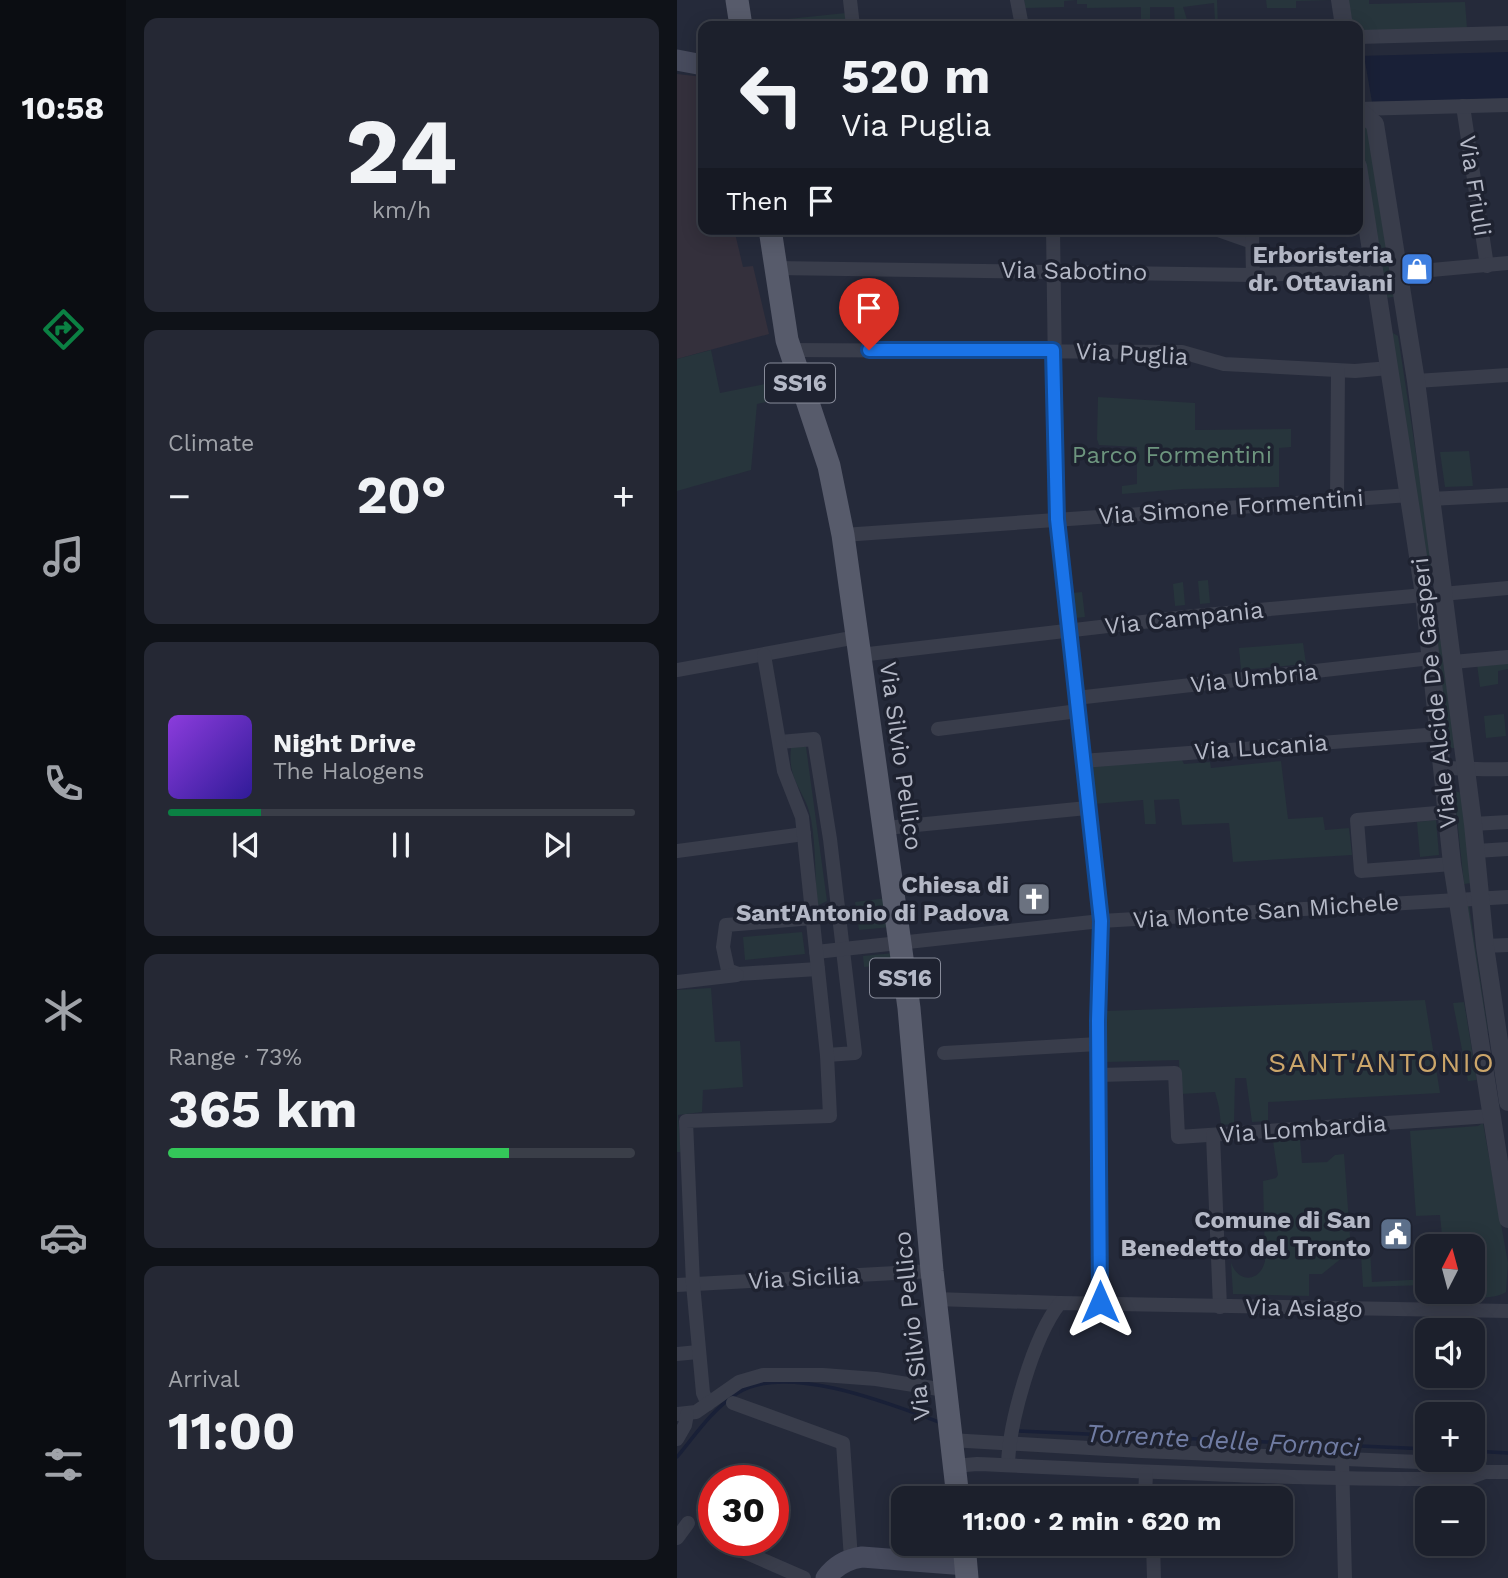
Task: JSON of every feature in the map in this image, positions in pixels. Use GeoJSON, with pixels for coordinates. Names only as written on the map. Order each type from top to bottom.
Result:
{"type":"FeatureCollection","features":[{"type":"Feature","properties":{"kind":"main road"},"geometry":{"type":"LineString","coordinates":[[737,0],[740,21]]}},
{"type":"Feature","properties":{"kind":"main road"},"geometry":{"type":"LineString","coordinates":[[677,59],[698,56]]}},
{"type":"Feature","properties":{"kind":"main road"},"geometry":{"type":"LineString","coordinates":[[677,59],[698,64]]}},
{"type":"Feature","properties":{"kind":"main road","name":"Via Silvio Pellico"},"geometry":{"type":"LineString","coordinates":[[771,235],[790,350],[829,466],[843,534],[886,828],[913,1047],[950,1440],[965,1465]]}},
{"type":"Feature","properties":{"kind":"main road","name":"SS16"},"geometry":{"type":"LineString","coordinates":[[961,1486],[965,1465]]}},
{"type":"Feature","properties":{"kind":"main road"},"geometry":{"type":"LineString","coordinates":[[826,1578],[833,1569],[851,1559],[966,1562]]}},
{"type":"Feature","properties":{"kind":"street"},"geometry":{"type":"LineString","coordinates":[[850,0],[852,21]]}},
{"type":"Feature","properties":{"kind":"street"},"geometry":{"type":"LineString","coordinates":[[1017,0],[1021,21]]}},
{"type":"Feature","properties":{"kind":"street"},"geometry":{"type":"LineString","coordinates":[[1340,0],[1343,21]]}},
{"type":"Feature","properties":{"kind":"street"},"geometry":{"type":"LineString","coordinates":[[1363,37],[1508,33]]}},
{"type":"Feature","properties":{"kind":"street"},"geometry":{"type":"LineString","coordinates":[[1363,109],[1508,104]]}},
{"type":"Feature","properties":{"kind":"street","name":"Via Friuli"},"geometry":{"type":"LineString","coordinates":[[1463,106],[1487,266]]}},
{"type":"Feature","properties":{"kind":"street","name":"Viale Alcide De Gasperi"},"geometry":{"type":"LineString","coordinates":[[1363,113],[1375,124],[1416,381],[1473,824],[1485,946],[1508,1102]]}},
{"type":"Feature","properties":{"kind":"street","name":"Viale Alcide De Gasperi"},"geometry":{"type":"LineString","coordinates":[[1363,199],[1424,595],[1452,864],[1508,1219]]}},
{"type":"Feature","properties":{"kind":"street"},"geometry":{"type":"LineString","coordinates":[[1053,235],[1057,519],[1101,921],[1098,1044],[1100,1302]]}},
{"type":"Feature","properties":{"kind":"street"},"geometry":{"type":"LineString","coordinates":[[1252,236],[1253,275]]}},
{"type":"Feature","properties":{"kind":"street"},"geometry":{"type":"LineString","coordinates":[[1399,274],[1508,263]]}},
{"type":"Feature","properties":{"kind":"street","name":"Via Sabotino"},"geometry":{"type":"LineString","coordinates":[[775,268],[1253,275],[1374,271]]}},
{"type":"Feature","properties":{"kind":"street","name":"Via Puglia"},"geometry":{"type":"LineString","coordinates":[[790,350],[1182,352],[1209,362],[1224,364],[1338,371],[1389,368]]}},
{"type":"Feature","properties":{"kind":"street"},"geometry":{"type":"LineString","coordinates":[[1337,499],[1338,371]]}},
{"type":"Feature","properties":{"kind":"street"},"geometry":{"type":"LineString","coordinates":[[1416,381],[1508,375]]}},
{"type":"Feature","properties":{"kind":"street","name":"Via Simone Formentini"},"geometry":{"type":"LineString","coordinates":[[843,534],[1410,495]]}},
{"type":"Feature","properties":{"kind":"street"},"geometry":{"type":"LineString","coordinates":[[1430,499],[1508,495]]}},
{"type":"Feature","properties":{"kind":"street"},"geometry":{"type":"LineString","coordinates":[[1442,594],[1508,588]]}},
{"type":"Feature","properties":{"kind":"street","name":"Via Campania"},"geometry":{"type":"LineString","coordinates":[[677,670],[764,654],[1068,631],[1424,595]]}},
{"type":"Feature","properties":{"kind":"street"},"geometry":{"type":"LineString","coordinates":[[708,1404],[703,1393],[693,1284],[684,1239],[686,1121],[830,1116],[827,1055],[804,834],[801,817],[784,771],[764,654]]}},
{"type":"Feature","properties":{"kind":"street"},"geometry":{"type":"LineString","coordinates":[[1453,662],[1508,657]]}},
{"type":"Feature","properties":{"kind":"street","name":"Via Umbria"},"geometry":{"type":"LineString","coordinates":[[938,729],[1077,704],[1431,658]]}},
{"type":"Feature","properties":{"kind":"street","name":"Via Lucania"},"geometry":{"type":"LineString","coordinates":[[1082,761],[1440,734]]}},
{"type":"Feature","properties":{"kind":"street"},"geometry":{"type":"LineString","coordinates":[[780,741],[814,739],[844,949],[855,1054],[827,1055]]}},
{"type":"Feature","properties":{"kind":"street"},"geometry":{"type":"LineString","coordinates":[[1443,768],[1483,771],[1508,769]]}},
{"type":"Feature","properties":{"kind":"street"},"geometry":{"type":"LineString","coordinates":[[886,828],[1087,808]]}},
{"type":"Feature","properties":{"kind":"street"},"geometry":{"type":"LineString","coordinates":[[1448,812],[1358,820],[1361,871],[1452,864]]}},
{"type":"Feature","properties":{"kind":"street"},"geometry":{"type":"LineString","coordinates":[[1473,824],[1508,822]]}},
{"type":"Feature","properties":{"kind":"street"},"geometry":{"type":"LineString","coordinates":[[677,851],[804,834]]}},
{"type":"Feature","properties":{"kind":"street"},"geometry":{"type":"LineString","coordinates":[[1476,851],[1508,849]]}},
{"type":"Feature","properties":{"kind":"street","name":"Via Monte San Michele"},"geometry":{"type":"LineString","coordinates":[[816,951],[1101,921],[1508,897]]}},
{"type":"Feature","properties":{"kind":"street"},"geometry":{"type":"LineString","coordinates":[[738,974],[728,970],[723,947],[726,925],[813,918]]}},
{"type":"Feature","properties":{"kind":"street"},"geometry":{"type":"LineString","coordinates":[[1485,946],[1508,945]]}},
{"type":"Feature","properties":{"kind":"street"},"geometry":{"type":"LineString","coordinates":[[677,982],[738,974],[818,969]]}},
{"type":"Feature","properties":{"kind":"street"},"geometry":{"type":"LineString","coordinates":[[944,1053],[1098,1044]]}},
{"type":"Feature","properties":{"kind":"street","name":"Via Lombardia"},"geometry":{"type":"LineString","coordinates":[[1099,1075],[1175,1073],[1178,1137],[1491,1116]]}},
{"type":"Feature","properties":{"kind":"street"},"geometry":{"type":"LineString","coordinates":[[1213,1135],[1220,1307]]}},
{"type":"Feature","properties":{"kind":"street","name":"Via Sicilia"},"geometry":{"type":"LineString","coordinates":[[677,1285],[932,1271]]}},
{"type":"Feature","properties":{"kind":"street","name":"Via Asiago"},"geometry":{"type":"LineString","coordinates":[[935,1299],[1508,1311]]}},
{"type":"Feature","properties":{"kind":"street"},"geometry":{"type":"LineString","coordinates":[[1008,1465],[1008,1442],[1033,1355],[1052,1313],[1060,1303]]}},
{"type":"Feature","properties":{"kind":"street"},"geometry":{"type":"LineString","coordinates":[[677,1354],[698,1352]]}},
{"type":"Feature","properties":{"kind":"street"},"geometry":{"type":"LineString","coordinates":[[677,1439],[685,1425],[682,1414],[696,1412],[739,1382],[763,1375],[823,1374],[876,1378],[945,1391]]}},
{"type":"Feature","properties":{"kind":"street"},"geometry":{"type":"LineString","coordinates":[[733,1403],[843,1443],[851,1559]]}},
{"type":"Feature","properties":{"kind":"street"},"geometry":{"type":"LineString","coordinates":[[950,1440],[1415,1462]]}},
{"type":"Feature","properties":{"kind":"street"},"geometry":{"type":"LineString","coordinates":[[1342,1459],[1345,1578]]}},
{"type":"Feature","properties":{"kind":"street"},"geometry":{"type":"LineString","coordinates":[[965,1465],[1342,1479],[1466,1479],[1485,1472],[1508,1472]]}},
{"type":"Feature","properties":{"kind":"street"},"geometry":{"type":"LineString","coordinates":[[1145,1486],[1146,1473]]}},
{"type":"Feature","properties":{"kind":"street"},"geometry":{"type":"LineString","coordinates":[[677,1538],[688,1523]]}},
{"type":"Feature","properties":{"kind":"street"},"geometry":{"type":"LineString","coordinates":[[754,1556],[804,1578]]}},
{"type":"Feature","properties":{"kind":"street"},"geometry":{"type":"LineString","coordinates":[[1153,1556],[1154,1578]]}},
{"type":"Feature","properties":{"kind":"shaded area"},"geometry":{"type":"Polygon","coordinates":[[[677,74],[698,76],[698,235],[735,235],[743,267],[753,266],[769,334],[677,359],[677,74]]]}},
{"type":"Feature","properties":{"kind":"green space"},"geometry":{"type":"Polygon","coordinates":[[[1024,0],[1077,0],[1064,1],[1064,7],[1025,8],[1024,0]]]}},
{"type":"Feature","properties":{"kind":"green space"},"geometry":{"type":"Polygon","coordinates":[[[1077,0],[1217,0],[1218,21],[1215,21],[1214,3],[1183,7],[1187,21],[1175,21],[1174,7],[1150,7],[1150,21],[1141,21],[1141,7],[1087,8],[1087,4],[1077,4],[1077,0]]]}},
{"type":"Feature","properties":{"kind":"green space"},"geometry":{"type":"Polygon","coordinates":[[[1266,0],[1331,0],[1296,1],[1296,8],[1267,8],[1266,0]]]}},
{"type":"Feature","properties":{"kind":"green space"},"geometry":{"type":"Polygon","coordinates":[[[1348,0],[1369,0],[1369,4],[1465,2],[1467,28],[1363,32],[1363,21],[1352,21],[1348,0]]]}},
{"type":"Feature","properties":{"kind":"green space"},"geometry":{"type":"Polygon","coordinates":[[[846,13],[848,21],[788,21],[846,13]]]}},
{"type":"Feature","properties":{"kind":"green space"},"geometry":{"type":"Polygon","coordinates":[[[1363,126],[1369,129],[1394,297],[1385,298],[1363,161],[1363,126]]]}},
{"type":"Feature","properties":{"kind":"green space"},"geometry":{"type":"Polygon","coordinates":[[[1391,332],[1398,336],[1436,584],[1431,585],[1391,332]]]}},
{"type":"Feature","properties":{"kind":"green space"},"geometry":{"type":"Polygon","coordinates":[[[711,350],[720,393],[775,382],[780,399],[757,404],[751,470],[677,491],[677,359],[711,350]]]}},
{"type":"Feature","properties":{"kind":"green space","name":"Parco Formentini"},"geometry":{"type":"Polygon","coordinates":[[[1098,397],[1195,403],[1195,430],[1291,429],[1291,447],[1279,448],[1279,487],[1183,489],[1122,494],[1122,486],[1137,484],[1137,447],[1099,445],[1098,397]]]}},
{"type":"Feature","properties":{"kind":"green space"},"geometry":{"type":"Polygon","coordinates":[[[1469,451],[1473,486],[1445,487],[1440,452],[1469,451]]]}},
{"type":"Feature","properties":{"kind":"green space"},"geometry":{"type":"Polygon","coordinates":[[[1208,580],[1210,603],[1200,604],[1198,581],[1208,580]]]}},
{"type":"Feature","properties":{"kind":"green space"},"geometry":{"type":"Polygon","coordinates":[[[1183,582],[1185,605],[1175,606],[1173,584],[1183,582]]]}},
{"type":"Feature","properties":{"kind":"green space"},"geometry":{"type":"Polygon","coordinates":[[[1082,592],[1085,617],[1075,618],[1072,593],[1082,592]]]}},
{"type":"Feature","properties":{"kind":"green space"},"geometry":{"type":"Polygon","coordinates":[[[1433,610],[1437,613],[1455,748],[1450,748],[1433,610]]]}},
{"type":"Feature","properties":{"kind":"green space"},"geometry":{"type":"Polygon","coordinates":[[[1303,643],[1306,664],[1241,670],[1239,648],[1303,643]]]}},
{"type":"Feature","properties":{"kind":"green space"},"geometry":{"type":"Polygon","coordinates":[[[1508,661],[1508,669],[1498,671],[1498,684],[1480,687],[1477,664],[1508,661]]]}},
{"type":"Feature","properties":{"kind":"green space"},"geometry":{"type":"Polygon","coordinates":[[[1504,714],[1506,736],[1486,738],[1484,716],[1504,714]]]}},
{"type":"Feature","properties":{"kind":"green space"},"geometry":{"type":"Polygon","coordinates":[[[795,744],[806,747],[827,901],[817,906],[811,819],[792,769],[791,748],[795,744]]]}},
{"type":"Feature","properties":{"kind":"green space"},"geometry":{"type":"Polygon","coordinates":[[[1182,760],[1184,764],[1210,762],[1211,768],[1281,761],[1288,819],[1323,817],[1325,830],[1349,828],[1352,855],[1233,862],[1229,823],[1182,825],[1179,799],[1154,800],[1156,824],[1145,824],[1143,800],[1094,804],[1089,766],[1182,760]]]}},
{"type":"Feature","properties":{"kind":"green space"},"geometry":{"type":"Polygon","coordinates":[[[1454,791],[1462,793],[1471,883],[1464,884],[1454,791]]]}},
{"type":"Feature","properties":{"kind":"green space"},"geometry":{"type":"Polygon","coordinates":[[[1436,820],[1439,855],[1420,857],[1417,822],[1436,820]]]}},
{"type":"Feature","properties":{"kind":"green space"},"geometry":{"type":"Polygon","coordinates":[[[887,898],[891,927],[859,930],[855,902],[887,898]]]}},
{"type":"Feature","properties":{"kind":"green space"},"geometry":{"type":"Polygon","coordinates":[[[1466,903],[1469,906],[1488,1031],[1484,1028],[1466,903]]]}},
{"type":"Feature","properties":{"kind":"green space"},"geometry":{"type":"Polygon","coordinates":[[[802,932],[805,954],[745,960],[743,937],[802,932]]]}},
{"type":"Feature","properties":{"kind":"green space"},"geometry":{"type":"Polygon","coordinates":[[[894,953],[895,964],[864,967],[863,956],[894,953]]]}},
{"type":"Feature","properties":{"kind":"green space"},"geometry":{"type":"Polygon","coordinates":[[[711,988],[715,1042],[740,1041],[743,1087],[703,1090],[702,1112],[678,1115],[681,1152],[677,1152],[677,990],[711,988]]]}},
{"type":"Feature","properties":{"kind":"green space"},"geometry":{"type":"Polygon","coordinates":[[[1425,1000],[1440,1093],[1268,1102],[1268,1121],[1252,1122],[1246,1078],[1235,1078],[1234,1124],[1221,1125],[1215,1092],[1180,1094],[1179,1060],[1107,1062],[1106,1011],[1425,1000]]]}},
{"type":"Feature","properties":{"kind":"green space"},"geometry":{"type":"Polygon","coordinates":[[[1464,1002],[1477,1080],[1468,1081],[1453,1003],[1464,1002]]]}},
{"type":"Feature","properties":{"kind":"green space"},"geometry":{"type":"Polygon","coordinates":[[[1483,1123],[1508,1263],[1506,1292],[1485,1298],[1485,1234],[1442,1234],[1440,1215],[1416,1216],[1410,1131],[1478,1126],[1483,1123]]]}},
{"type":"Feature","properties":{"kind":"green space"},"geometry":{"type":"Polygon","coordinates":[[[1300,1140],[1302,1163],[1327,1162],[1335,1155],[1344,1154],[1351,1250],[1370,1249],[1372,1282],[1415,1280],[1415,1285],[1363,1287],[1361,1255],[1343,1257],[1322,1274],[1309,1274],[1309,1296],[1233,1294],[1231,1262],[1238,1274],[1248,1278],[1258,1273],[1265,1261],[1263,1181],[1278,1175],[1273,1141],[1300,1140]]]}},
{"type":"Feature","properties":{"kind":"water"},"geometry":{"type":"Polygon","coordinates":[[[1508,52],[1508,99],[1363,102],[1363,56],[1508,52]]]}},
{"type":"Feature","properties":{"kind":"pier"},"geometry":{"type":"Polygon","coordinates":[[[1363,56],[1364,56],[1372,102],[1363,102],[1363,56]]]}},
{"type":"Feature","properties":{"kind":"waterway","name":"Torrente delle Fornaci"},"geometry":{"type":"LineString","coordinates":[[677,1457],[719,1408],[736,1394],[756,1385],[781,1382],[837,1389],[894,1405],[939,1422]]}},
{"type":"Feature","properties":{"kind":"waterway","name":"Torrente delle Fornaci"},"geometry":{"type":"LineString","coordinates":[[1019,1431],[1415,1448]]}},
{"type":"Feature","properties":{"kind":"waterway","name":"Torrente delle Fornaci"},"geometry":{"type":"LineString","coordinates":[[1485,1452],[1508,1453]]}},
{"type":"Feature","properties":{"kind":"place","name":"Erboristeria dr. Ottaviani"},"geometry":{"type":"Point","coordinates":[1417,269]}},
{"type":"Feature","properties":{"kind":"place","name":"Chiesa di Sant'Antonio di Padova"},"geometry":{"type":"Point","coordinates":[1034,899]}},
{"type":"Feature","properties":{"kind":"place","name":"Comune di San Benedetto del Tronto"},"geometry":{"type":"Point","coordinates":[1396,1234]}},
{"type":"Feature","properties":{"kind":"district","name":"SANT'ANTONIO"},"geometry":{"type":"Point","coordinates":[1382,1062]}},
{"type":"Feature","properties":{"kind":"route"},"geometry":{"type":"LineString","coordinates":[[869,350],[1053,350],[1057,519],[1101,921],[1098,1021],[1100,1302]]}}]}
